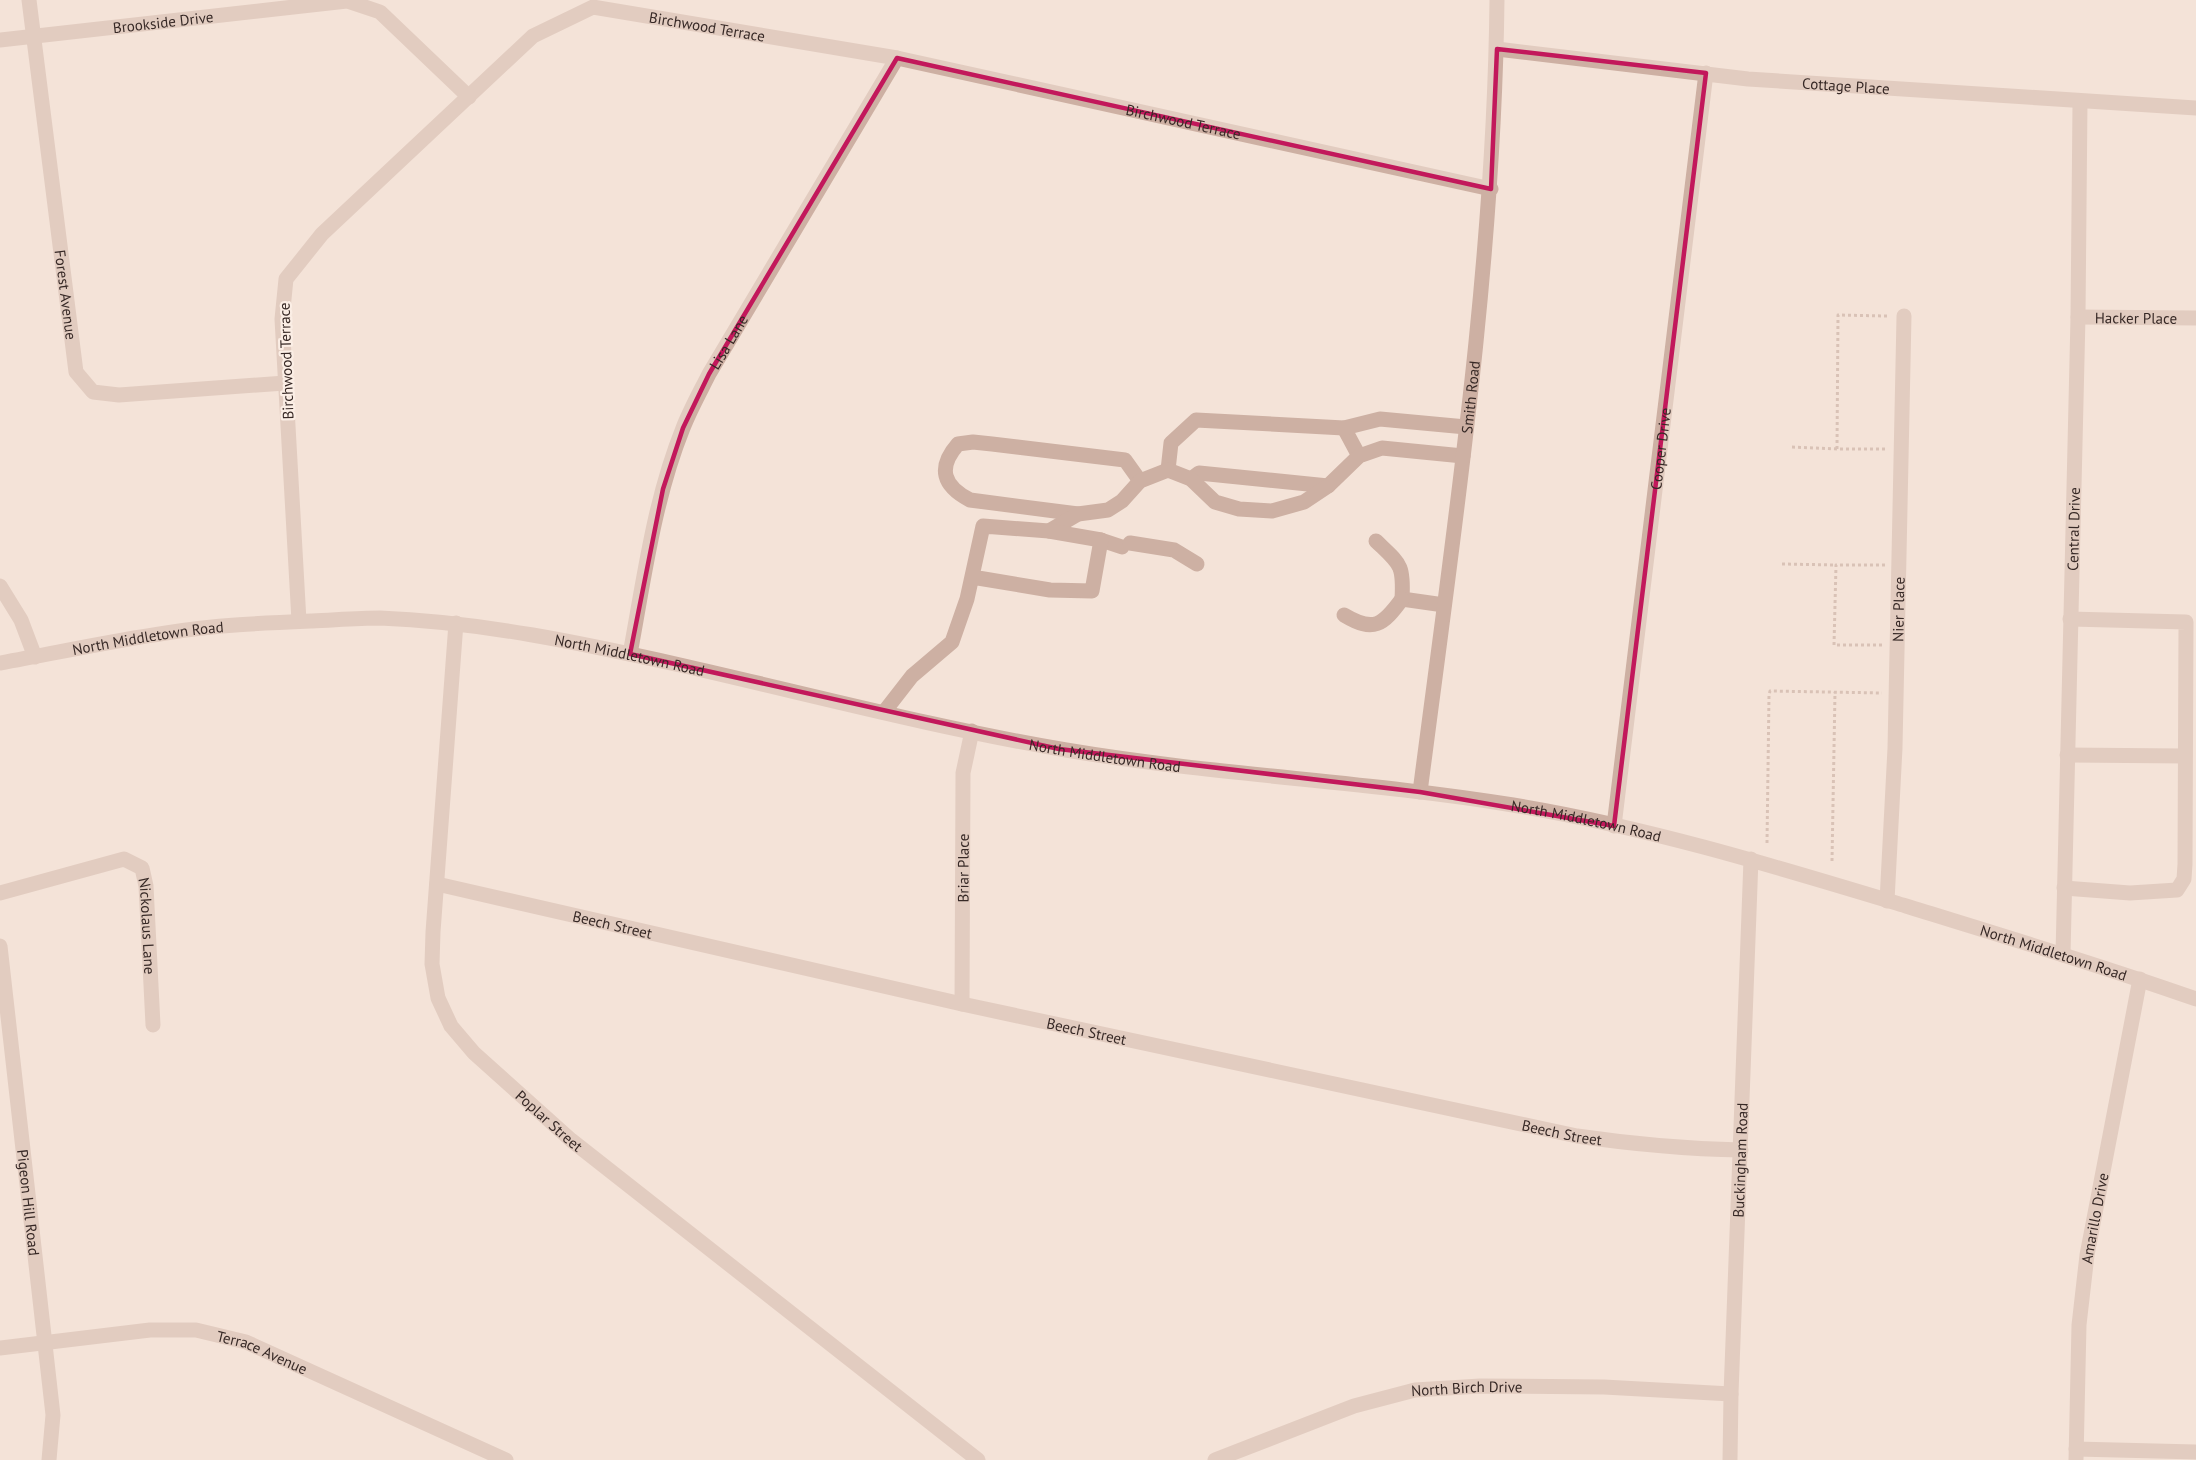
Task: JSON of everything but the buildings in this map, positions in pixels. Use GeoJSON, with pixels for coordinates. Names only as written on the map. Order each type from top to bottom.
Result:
{"type":"FeatureCollection","features":[{"type":"Feature","properties":{"kind":"street","name":"Forest Avenue"},"geometry":{"type":"LineString","coordinates":[[29,0],[75,372],[93,392],[119,395],[285,383]]}},
{"type":"Feature","properties":{"kind":"street","name":"Smith Road"},"geometry":{"type":"LineString","coordinates":[[1420,792],[1480,309],[1491,189],[1497,0]]}},
{"type":"Feature","properties":{"kind":"street","name":"Brookside Drive"},"geometry":{"type":"LineString","coordinates":[[0,40],[347,1],[380,12],[470,97]]}},
{"type":"Feature","properties":{"kind":"street","name":"Birchwood Terrace"},"geometry":{"type":"LineString","coordinates":[[299,621],[282,320],[286,279],[322,234],[533,36],[593,7],[897,58],[1491,189]]}},
{"type":"Feature","properties":{"kind":"street","name":"Cottage Place"},"geometry":{"type":"LineString","coordinates":[[1497,49],[1748,79],[2196,108]]}},
{"type":"Feature","properties":{"kind":"street","name":"Lisa Lane"},"geometry":{"type":"LineString","coordinates":[[630,654],[663,489],[682,428],[709,374],[897,58]]}},
{"type":"Feature","properties":{"kind":"street","name":"Cooper Drive"},"geometry":{"type":"LineString","coordinates":[[1614,826],[1706,73]]}},
{"type":"Feature","properties":{"kind":"street","name":"Central Drive"},"geometry":{"type":"LineString","coordinates":[[2063,955],[2078,317],[2080,102]]}},
{"type":"Feature","properties":{"kind":"street","name":"Nier Place"},"geometry":{"type":"LineString","coordinates":[[1887,901],[1896,693],[1904,316]]}},
{"type":"Feature","properties":{"kind":"street","name":"Hacker Place"},"geometry":{"type":"LineString","coordinates":[[2078,317],[2196,318]]}},
{"type":"Feature","properties":{"kind":"street"},"geometry":{"type":"LineString","coordinates":[[1168,470],[1171,443],[1196,420],[1344,428],[1380,418],[1466,427]]}},
{"type":"Feature","properties":{"kind":"street"},"geometry":{"type":"LineString","coordinates":[[1344,428],[1359,456]]}},
{"type":"Feature","properties":{"kind":"street"},"geometry":{"type":"LineString","coordinates":[[1140,481],[1125,459],[973,442],[958,444],[946,461],[945,472],[948,483],[955,492],[970,500],[1078,514],[1108,510],[1122,501],[1140,481],[1168,470],[1191,479],[1215,502],[1239,509],[1272,511],[1304,502],[1328,486],[1359,456],[1382,448],[1463,456]]}},
{"type":"Feature","properties":{"kind":"street"},"geometry":{"type":"LineString","coordinates":[[1191,479],[1199,473],[1328,486]]}},
{"type":"Feature","properties":{"kind":"street"},"geometry":{"type":"LineString","coordinates":[[1049,531],[1078,514]]}},
{"type":"Feature","properties":{"kind":"street"},"geometry":{"type":"LineString","coordinates":[[884,712],[912,676],[952,642],[967,598],[983,526],[1049,531],[1126,545],[1174,550],[1197,564]]}},
{"type":"Feature","properties":{"kind":"street"},"geometry":{"type":"LineString","coordinates":[[972,577],[1050,590],[1092,591],[1101,540]]}},
{"type":"Feature","properties":{"kind":"street"},"geometry":{"type":"LineString","coordinates":[[1344,615],[1358,623],[1373,626],[1388,618],[1402,599],[1403,576],[1400,564],[1376,541]]}},
{"type":"Feature","properties":{"kind":"street"},"geometry":{"type":"LineString","coordinates":[[0,586],[21,620],[35,657]]}},
{"type":"Feature","properties":{"kind":"street"},"geometry":{"type":"LineString","coordinates":[[1402,599],[1444,605]]}},
{"type":"Feature","properties":{"kind":"street","name":"North Middletown Road"},"geometry":{"type":"LineString","coordinates":[[0,663],[165,633],[229,625],[375,618],[456,623],[630,654],[972,732],[1059,749],[1142,762],[1420,792],[1517,806],[1614,826],[1751,859],[2140,979],[2196,999]]}},
{"type":"Feature","properties":{"kind":"street"},"geometry":{"type":"LineString","coordinates":[[2064,888],[2130,892],[2177,890],[2184,879],[2186,622],[2070,619]]}},
{"type":"Feature","properties":{"kind":"street","name":"Poplar Street"},"geometry":{"type":"LineString","coordinates":[[456,623],[432,964],[438,998],[451,1026],[474,1053],[571,1140],[978,1460]]}},
{"type":"Feature","properties":{"kind":"street","name":"Briar Place"},"geometry":{"type":"LineString","coordinates":[[962,1004],[963,773],[972,732]]}},
{"type":"Feature","properties":{"kind":"street"},"geometry":{"type":"LineString","coordinates":[[2067,755],[2185,756]]}},
{"type":"Feature","properties":{"kind":"street","name":"Nickolaus Lane"},"geometry":{"type":"LineString","coordinates":[[0,893],[123,859],[142,868],[146,886],[153,1025]]}},
{"type":"Feature","properties":{"kind":"street","name":"Buckingham Road"},"geometry":{"type":"LineString","coordinates":[[1730,1460],[1751,859]]}},
{"type":"Feature","properties":{"kind":"street","name":"Beech Street"},"geometry":{"type":"LineString","coordinates":[[437,884],[962,1004],[1577,1136],[1690,1149],[1741,1150]]}},
{"type":"Feature","properties":{"kind":"street","name":"Pigeon Hill Road"},"geometry":{"type":"LineString","coordinates":[[0,946],[5,1031],[46,1343],[53,1416],[49,1460]]}},
{"type":"Feature","properties":{"kind":"street","name":"Amarillo Drive"},"geometry":{"type":"LineString","coordinates":[[2076,1454],[2079,1324],[2087,1255],[2140,979]]}},
{"type":"Feature","properties":{"kind":"street","name":"Terrace Avenue"},"geometry":{"type":"LineString","coordinates":[[0,1348],[150,1330],[196,1330],[246,1342],[506,1460]]}},
{"type":"Feature","properties":{"kind":"street","name":"North Birch Drive"},"geometry":{"type":"LineString","coordinates":[[1215,1460],[1354,1406],[1415,1390],[1479,1386],[1592,1387],[1731,1394]]}},
{"type":"Feature","properties":{"kind":"street"},"geometry":{"type":"LineString","coordinates":[[2076,1454],[2196,1452]]}},
{"type":"Feature","properties":{"kind":"path"},"geometry":{"type":"LineString","coordinates":[[1837,449],[1838,315],[1904,316]]}},
{"type":"Feature","properties":{"kind":"path"},"geometry":{"type":"LineString","coordinates":[[1792,447],[1901,449]]}},
{"type":"Feature","properties":{"kind":"path"},"geometry":{"type":"LineString","coordinates":[[1782,564],[1898,566]]}},
{"type":"Feature","properties":{"kind":"path"},"geometry":{"type":"LineString","coordinates":[[1836,565],[1834,645],[1884,645]]}},
{"type":"Feature","properties":{"kind":"path"},"geometry":{"type":"LineString","coordinates":[[1767,843],[1768,695],[1770,691],[1896,693]]}},
{"type":"Feature","properties":{"kind":"path"},"geometry":{"type":"LineString","coordinates":[[1832,861],[1835,692]]}},
{"type":"Feature","properties":{"kind":"highlighted area"},"geometry":{"type":"Polygon","coordinates":[[[1497,49],[1706,73],[1614,826],[1420,792],[1059,749],[630,654],[663,489],[683,428],[709,374],[897,58],[1491,189],[1497,49]]]}}]}
